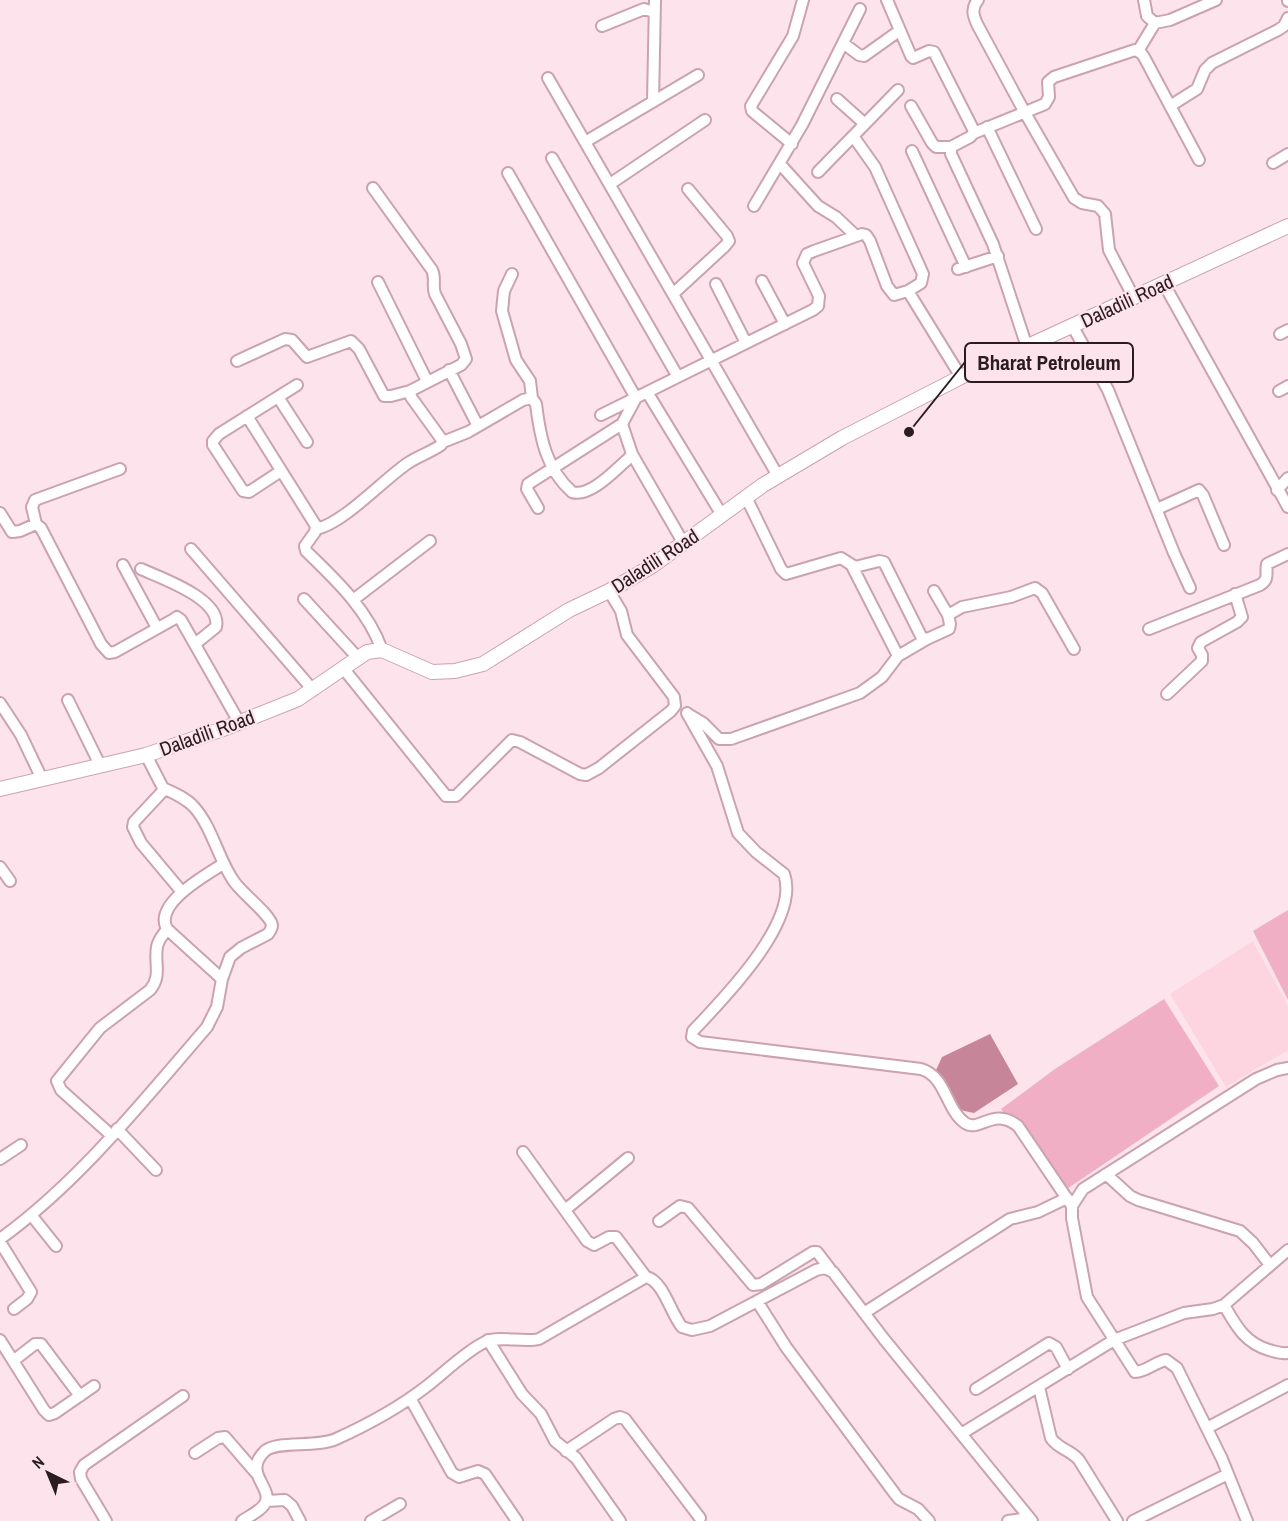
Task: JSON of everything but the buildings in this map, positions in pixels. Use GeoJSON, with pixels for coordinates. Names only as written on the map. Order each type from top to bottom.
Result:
{"type":"FeatureCollection","features":[{"type":"Feature","properties":{"kind":"main road","name":"Daladili Road"},"geometry":{"type":"LineString","coordinates":[[0,789],[146,755],[223,729],[298,699],[367,652],[382,650],[432,672],[469,669],[496,656],[568,610],[652,567],[746,497],[842,438],[961,377],[1073,327],[1288,225]]}},
{"type":"Feature","properties":{"kind":"street"},"geometry":{"type":"LineString","coordinates":[[653,102],[655,0]]}},
{"type":"Feature","properties":{"kind":"street"},"geometry":{"type":"LineString","coordinates":[[792,144],[752,111],[751,106],[793,36],[803,0]]}},
{"type":"Feature","properties":{"kind":"street"},"geometry":{"type":"LineString","coordinates":[[886,0],[913,58],[929,51],[936,55],[974,133]]}},
{"type":"Feature","properties":{"kind":"street"},"geometry":{"type":"LineString","coordinates":[[978,0],[973,8],[974,18],[1074,198],[1078,202],[1092,204],[1103,210],[1107,220],[1109,250],[1134,298]]}},
{"type":"Feature","properties":{"kind":"street"},"geometry":{"type":"LineString","coordinates":[[1144,0],[1147,16],[1155,23]]}},
{"type":"Feature","properties":{"kind":"street"},"geometry":{"type":"LineString","coordinates":[[911,106],[932,143],[936,147],[951,147],[974,133],[1048,101],[1048,82],[1054,76],[1094,62],[1138,51],[1155,23],[1170,20],[1216,0]]}},
{"type":"Feature","properties":{"kind":"street"},"geometry":{"type":"LineString","coordinates":[[603,26],[644,9],[654,12]]}},
{"type":"Feature","properties":{"kind":"street"},"geometry":{"type":"LineString","coordinates":[[754,206],[792,144],[860,9]]}},
{"type":"Feature","properties":{"kind":"street"},"geometry":{"type":"LineString","coordinates":[[1170,106],[1197,89],[1212,63],[1278,30],[1284,26],[1288,18]]}},
{"type":"Feature","properties":{"kind":"street"},"geometry":{"type":"LineString","coordinates":[[843,43],[864,56],[899,31]]}},
{"type":"Feature","properties":{"kind":"street"},"geometry":{"type":"LineString","coordinates":[[1138,51],[1144,57],[1199,160]]}},
{"type":"Feature","properties":{"kind":"street"},"geometry":{"type":"LineString","coordinates":[[585,142],[698,75]]}},
{"type":"Feature","properties":{"kind":"street"},"geometry":{"type":"LineString","coordinates":[[548,78],[778,476]]}},
{"type":"Feature","properties":{"kind":"street"},"geometry":{"type":"LineString","coordinates":[[818,172],[898,90]]}},
{"type":"Feature","properties":{"kind":"street"},"geometry":{"type":"LineString","coordinates":[[837,99],[865,124]]}},
{"type":"Feature","properties":{"kind":"street"},"geometry":{"type":"LineString","coordinates":[[610,184],[705,120]]}},
{"type":"Feature","properties":{"kind":"street"},"geometry":{"type":"LineString","coordinates":[[987,127],[1036,229]]}},
{"type":"Feature","properties":{"kind":"street"},"geometry":{"type":"LineString","coordinates":[[601,415],[818,306],[819,296],[803,263],[807,254],[855,235],[866,235],[890,292],[898,296],[921,283],[923,274],[875,167],[853,136]]}},
{"type":"Feature","properties":{"kind":"street"},"geometry":{"type":"LineString","coordinates":[[951,147],[951,154],[998,256],[1027,346]]}},
{"type":"Feature","properties":{"kind":"street"},"geometry":{"type":"LineString","coordinates":[[912,151],[962,268],[998,256]]}},
{"type":"Feature","properties":{"kind":"street"},"geometry":{"type":"LineString","coordinates":[[1273,163],[1288,154]]}},
{"type":"Feature","properties":{"kind":"street"},"geometry":{"type":"LineString","coordinates":[[552,158],[678,377]]}},
{"type":"Feature","properties":{"kind":"street"},"geometry":{"type":"LineString","coordinates":[[780,164],[818,206],[836,217],[855,235]]}},
{"type":"Feature","properties":{"kind":"street"},"geometry":{"type":"LineString","coordinates":[[508,173],[641,395],[722,515]]}},
{"type":"Feature","properties":{"kind":"street"},"geometry":{"type":"LineString","coordinates":[[237,361],[285,339],[292,340],[307,357],[351,341],[359,349],[384,396],[410,391],[465,362],[461,344],[435,294],[434,274],[373,188]]}},
{"type":"Feature","properties":{"kind":"street"},"geometry":{"type":"LineString","coordinates":[[674,293],[729,241],[688,189]]}},
{"type":"Feature","properties":{"kind":"street"},"geometry":{"type":"LineString","coordinates":[[512,274],[503,295],[502,311],[516,360],[530,381],[544,449],[553,467],[572,492],[584,494],[632,454]]}},
{"type":"Feature","properties":{"kind":"street"},"geometry":{"type":"LineString","coordinates":[[762,281],[785,324]]}},
{"type":"Feature","properties":{"kind":"street"},"geometry":{"type":"LineString","coordinates":[[378,282],[427,381]]}},
{"type":"Feature","properties":{"kind":"street"},"geometry":{"type":"LineString","coordinates":[[716,284],[746,343]]}},
{"type":"Feature","properties":{"kind":"street"},"geometry":{"type":"LineString","coordinates":[[1164,284],[1288,507]]}},
{"type":"Feature","properties":{"kind":"street"},"geometry":{"type":"LineString","coordinates":[[908,291],[961,377]]}},
{"type":"Feature","properties":{"kind":"street"},"geometry":{"type":"LineString","coordinates":[[1073,327],[1108,390],[1190,588]]}},
{"type":"Feature","properties":{"kind":"street"},"geometry":{"type":"LineString","coordinates":[[449,370],[478,426]]}},
{"type":"Feature","properties":{"kind":"street"},"geometry":{"type":"LineString","coordinates":[[281,471],[249,492],[243,491],[213,445],[213,441],[219,434],[297,385]]}},
{"type":"Feature","properties":{"kind":"street"},"geometry":{"type":"LineString","coordinates":[[410,391],[411,397],[443,442]]}},
{"type":"Feature","properties":{"kind":"street"},"geometry":{"type":"LineString","coordinates":[[538,508],[527,486],[530,482],[622,424],[641,395]]}},
{"type":"Feature","properties":{"kind":"street"},"geometry":{"type":"LineString","coordinates":[[278,397],[307,442]]}},
{"type":"Feature","properties":{"kind":"street"},"geometry":{"type":"LineString","coordinates":[[382,650],[372,626],[353,600],[305,548],[307,542],[316,529],[330,523],[381,487],[408,464],[437,448],[443,442],[458,437],[523,400],[532,398]]}},
{"type":"Feature","properties":{"kind":"street"},"geometry":{"type":"LineString","coordinates":[[248,416],[316,529]]}},
{"type":"Feature","properties":{"kind":"street"},"geometry":{"type":"LineString","coordinates":[[622,424],[632,454],[637,459],[684,544]]}},
{"type":"Feature","properties":{"kind":"street"},"geometry":{"type":"LineString","coordinates":[[120,469],[35,500],[32,507],[36,524],[41,528],[105,651],[115,652],[179,618],[239,722]]}},
{"type":"Feature","properties":{"kind":"street"},"geometry":{"type":"LineString","coordinates":[[1277,490],[1288,478]]}},
{"type":"Feature","properties":{"kind":"street"},"geometry":{"type":"LineString","coordinates":[[1157,509],[1195,491],[1201,492],[1224,545]]}},
{"type":"Feature","properties":{"kind":"street"},"geometry":{"type":"LineString","coordinates":[[746,497],[783,572],[790,573],[841,558],[852,566],[898,656]]}},
{"type":"Feature","properties":{"kind":"street"},"geometry":{"type":"LineString","coordinates":[[0,513],[12,532],[36,524]]}},
{"type":"Feature","properties":{"kind":"street"},"geometry":{"type":"LineString","coordinates":[[353,600],[430,541]]}},
{"type":"Feature","properties":{"kind":"street"},"geometry":{"type":"LineString","coordinates":[[191,549],[313,690]]}},
{"type":"Feature","properties":{"kind":"street"},"geometry":{"type":"LineString","coordinates":[[1149,629],[1264,582],[1268,575],[1266,564],[1288,554]]}},
{"type":"Feature","properties":{"kind":"street"},"geometry":{"type":"LineString","coordinates":[[852,566],[884,562],[920,636],[927,639]]}},
{"type":"Feature","properties":{"kind":"street"},"geometry":{"type":"LineString","coordinates":[[123,565],[157,628]]}},
{"type":"Feature","properties":{"kind":"street"},"geometry":{"type":"LineString","coordinates":[[141,569],[192,592],[212,613],[217,620],[216,627],[195,644]]}},
{"type":"Feature","properties":{"kind":"street"},"geometry":{"type":"LineString","coordinates":[[948,615],[962,607],[1011,597],[1038,588],[1074,649]]}},
{"type":"Feature","properties":{"kind":"street"},"geometry":{"type":"LineString","coordinates":[[343,668],[443,794],[450,798],[462,790],[512,740],[580,774],[593,772],[675,706],[674,697],[627,635],[621,611],[609,591]]}},
{"type":"Feature","properties":{"kind":"street"},"geometry":{"type":"LineString","coordinates":[[675,706],[703,723],[719,739],[731,739],[860,693],[882,677],[898,656],[949,629],[948,615],[934,591]]}},
{"type":"Feature","properties":{"kind":"street"},"geometry":{"type":"LineString","coordinates":[[1167,694],[1202,661],[1203,658],[1198,648],[1200,642],[1240,619],[1242,614],[1235,594]]}},
{"type":"Feature","properties":{"kind":"street"},"geometry":{"type":"LineString","coordinates":[[304,599],[358,658]]}},
{"type":"Feature","properties":{"kind":"street"},"geometry":{"type":"LineString","coordinates":[[68,700],[100,765]]}},
{"type":"Feature","properties":{"kind":"street"},"geometry":{"type":"LineString","coordinates":[[0,703],[21,735],[42,779]]}},
{"type":"Feature","properties":{"kind":"street"},"geometry":{"type":"LineString","coordinates":[[687,713],[717,766],[738,832],[756,852],[784,874],[786,886],[778,920],[768,941],[719,1004],[693,1032],[692,1037],[700,1042],[926,1071],[935,1076],[960,1118],[968,1124],[975,1125],[998,1117],[1010,1120],[1018,1126],[1069,1202],[1084,1287],[1092,1306],[1135,1372],[1140,1372],[1166,1360],[1176,1368],[1207,1428],[1247,1521]]}},
{"type":"Feature","properties":{"kind":"street"},"geometry":{"type":"LineString","coordinates":[[14,1309],[27,1299],[31,1292],[0,1241],[32,1216],[63,1187],[207,1027],[217,1007],[227,962],[235,952],[268,934],[272,925],[234,883],[195,807],[180,796],[163,788],[146,755]]}},
{"type":"Feature","properties":{"kind":"street"},"geometry":{"type":"LineString","coordinates":[[163,788],[134,822],[133,827],[141,843],[182,892]]}},
{"type":"Feature","properties":{"kind":"street"},"geometry":{"type":"LineString","coordinates":[[222,979],[164,924],[166,913],[182,892],[224,864]]}},
{"type":"Feature","properties":{"kind":"street"},"geometry":{"type":"LineString","coordinates":[[0,867],[10,881]]}},
{"type":"Feature","properties":{"kind":"street"},"geometry":{"type":"LineString","coordinates":[[156,1170],[114,1132],[61,1090],[57,1081],[100,1028],[155,984],[157,944],[167,929]]}},
{"type":"Feature","properties":{"kind":"street"},"geometry":{"type":"LineString","coordinates":[[864,1312],[1010,1220],[1069,1202],[1083,1189],[1256,1079],[1276,1070],[1288,1068]]}},
{"type":"Feature","properties":{"kind":"street"},"geometry":{"type":"LineString","coordinates":[[0,1159],[21,1145]]}},
{"type":"Feature","properties":{"kind":"street"},"geometry":{"type":"LineString","coordinates":[[523,1152],[590,1244],[598,1245],[609,1237],[616,1237],[646,1277],[650,1277],[658,1284],[678,1322],[686,1329],[710,1326],[816,1270],[830,1269]]}},
{"type":"Feature","properties":{"kind":"street"},"geometry":{"type":"LineString","coordinates":[[565,1210],[628,1158]]}},
{"type":"Feature","properties":{"kind":"street"},"geometry":{"type":"LineString","coordinates":[[1106,1174],[1130,1196],[1138,1200],[1240,1231],[1253,1243],[1270,1265]]}},
{"type":"Feature","properties":{"kind":"street"},"geometry":{"type":"LineString","coordinates":[[659,1221],[680,1206],[688,1208],[753,1285],[761,1284],[813,1252],[817,1252],[1031,1519]]}},
{"type":"Feature","properties":{"kind":"street"},"geometry":{"type":"LineString","coordinates":[[32,1216],[56,1246]]}},
{"type":"Feature","properties":{"kind":"street"},"geometry":{"type":"LineString","coordinates":[[961,1434],[1114,1340],[1184,1312],[1213,1309],[1224,1305],[1288,1250]]}},
{"type":"Feature","properties":{"kind":"street"},"geometry":{"type":"LineString","coordinates":[[256,1473],[256,1462],[269,1448],[330,1442],[410,1398],[488,1340],[539,1339],[646,1277]]}},
{"type":"Feature","properties":{"kind":"street"},"geometry":{"type":"LineString","coordinates":[[757,1301],[791,1354],[895,1494],[899,1499],[918,1509],[929,1521]]}},
{"type":"Feature","properties":{"kind":"street"},"geometry":{"type":"LineString","coordinates":[[1224,1305],[1247,1340],[1264,1349],[1277,1353],[1288,1353]]}},
{"type":"Feature","properties":{"kind":"street"},"geometry":{"type":"LineString","coordinates":[[0,1340],[49,1415],[94,1386]]}},
{"type":"Feature","properties":{"kind":"street"},"geometry":{"type":"LineString","coordinates":[[488,1340],[522,1394],[541,1414],[555,1441],[576,1458],[620,1521]]}},
{"type":"Feature","properties":{"kind":"street"},"geometry":{"type":"LineString","coordinates":[[976,1389],[1050,1343],[1056,1347],[1068,1369]]}},
{"type":"Feature","properties":{"kind":"street"},"geometry":{"type":"LineString","coordinates":[[13,1361],[35,1344],[41,1344],[80,1396]]}},
{"type":"Feature","properties":{"kind":"street"},"geometry":{"type":"LineString","coordinates":[[1207,1428],[1288,1385]]}},
{"type":"Feature","properties":{"kind":"street"},"geometry":{"type":"LineString","coordinates":[[1039,1387],[1051,1438],[1054,1443],[1071,1452],[1079,1460],[1117,1521]]}},
{"type":"Feature","properties":{"kind":"street"},"geometry":{"type":"LineString","coordinates":[[106,1521],[81,1479],[80,1472],[84,1466],[183,1396]]}},
{"type":"Feature","properties":{"kind":"street"},"geometry":{"type":"LineString","coordinates":[[410,1398],[452,1473],[459,1477],[478,1471],[485,1474],[517,1521]]}},
{"type":"Feature","properties":{"kind":"street"},"geometry":{"type":"LineString","coordinates":[[566,1451],[614,1419],[620,1417],[625,1419],[700,1518]]}},
{"type":"Feature","properties":{"kind":"street"},"geometry":{"type":"LineString","coordinates":[[195,1453],[218,1438],[225,1437],[256,1473],[266,1501],[260,1510],[242,1521]]}},
{"type":"Feature","properties":{"kind":"street"},"geometry":{"type":"LineString","coordinates":[[1133,1521],[1228,1474]]}},
{"type":"Feature","properties":{"kind":"street"},"geometry":{"type":"LineString","coordinates":[[266,1501],[285,1500],[300,1521]]}},
{"type":"Feature","properties":{"kind":"street"},"geometry":{"type":"LineString","coordinates":[[371,1521],[400,1504]]}},
{"type":"Feature","properties":{"kind":"street"},"geometry":{"type":"LineString","coordinates":[[1008,1521],[1031,1519]]}},
{"type":"Feature","properties":{"kind":"shaded area"},"geometry":{"type":"Polygon","coordinates":[[[1288,910],[1288,1000],[1253,931],[1288,910]]]}},
{"type":"Feature","properties":{"kind":"shaded area"},"geometry":{"type":"Polygon","coordinates":[[[1253,941],[1288,1006],[1288,1050],[1226,1087],[1170,994],[1253,941]]]}},
{"type":"Feature","properties":{"kind":"shaded area"},"geometry":{"type":"Polygon","coordinates":[[[1164,999],[1219,1086],[1064,1191],[1001,1109],[1055,1069],[1164,999]]]}},
{"type":"Feature","properties":{"kind":"shaded area"},"geometry":{"type":"Polygon","coordinates":[[[990,1034],[1018,1084],[974,1113],[960,1110],[936,1070],[942,1057],[990,1034]]]}},
{"type":"Feature","properties":{"kind":"place","name":"Bharat Petroleum"},"geometry":{"type":"Point","coordinates":[909,432]}}]}
